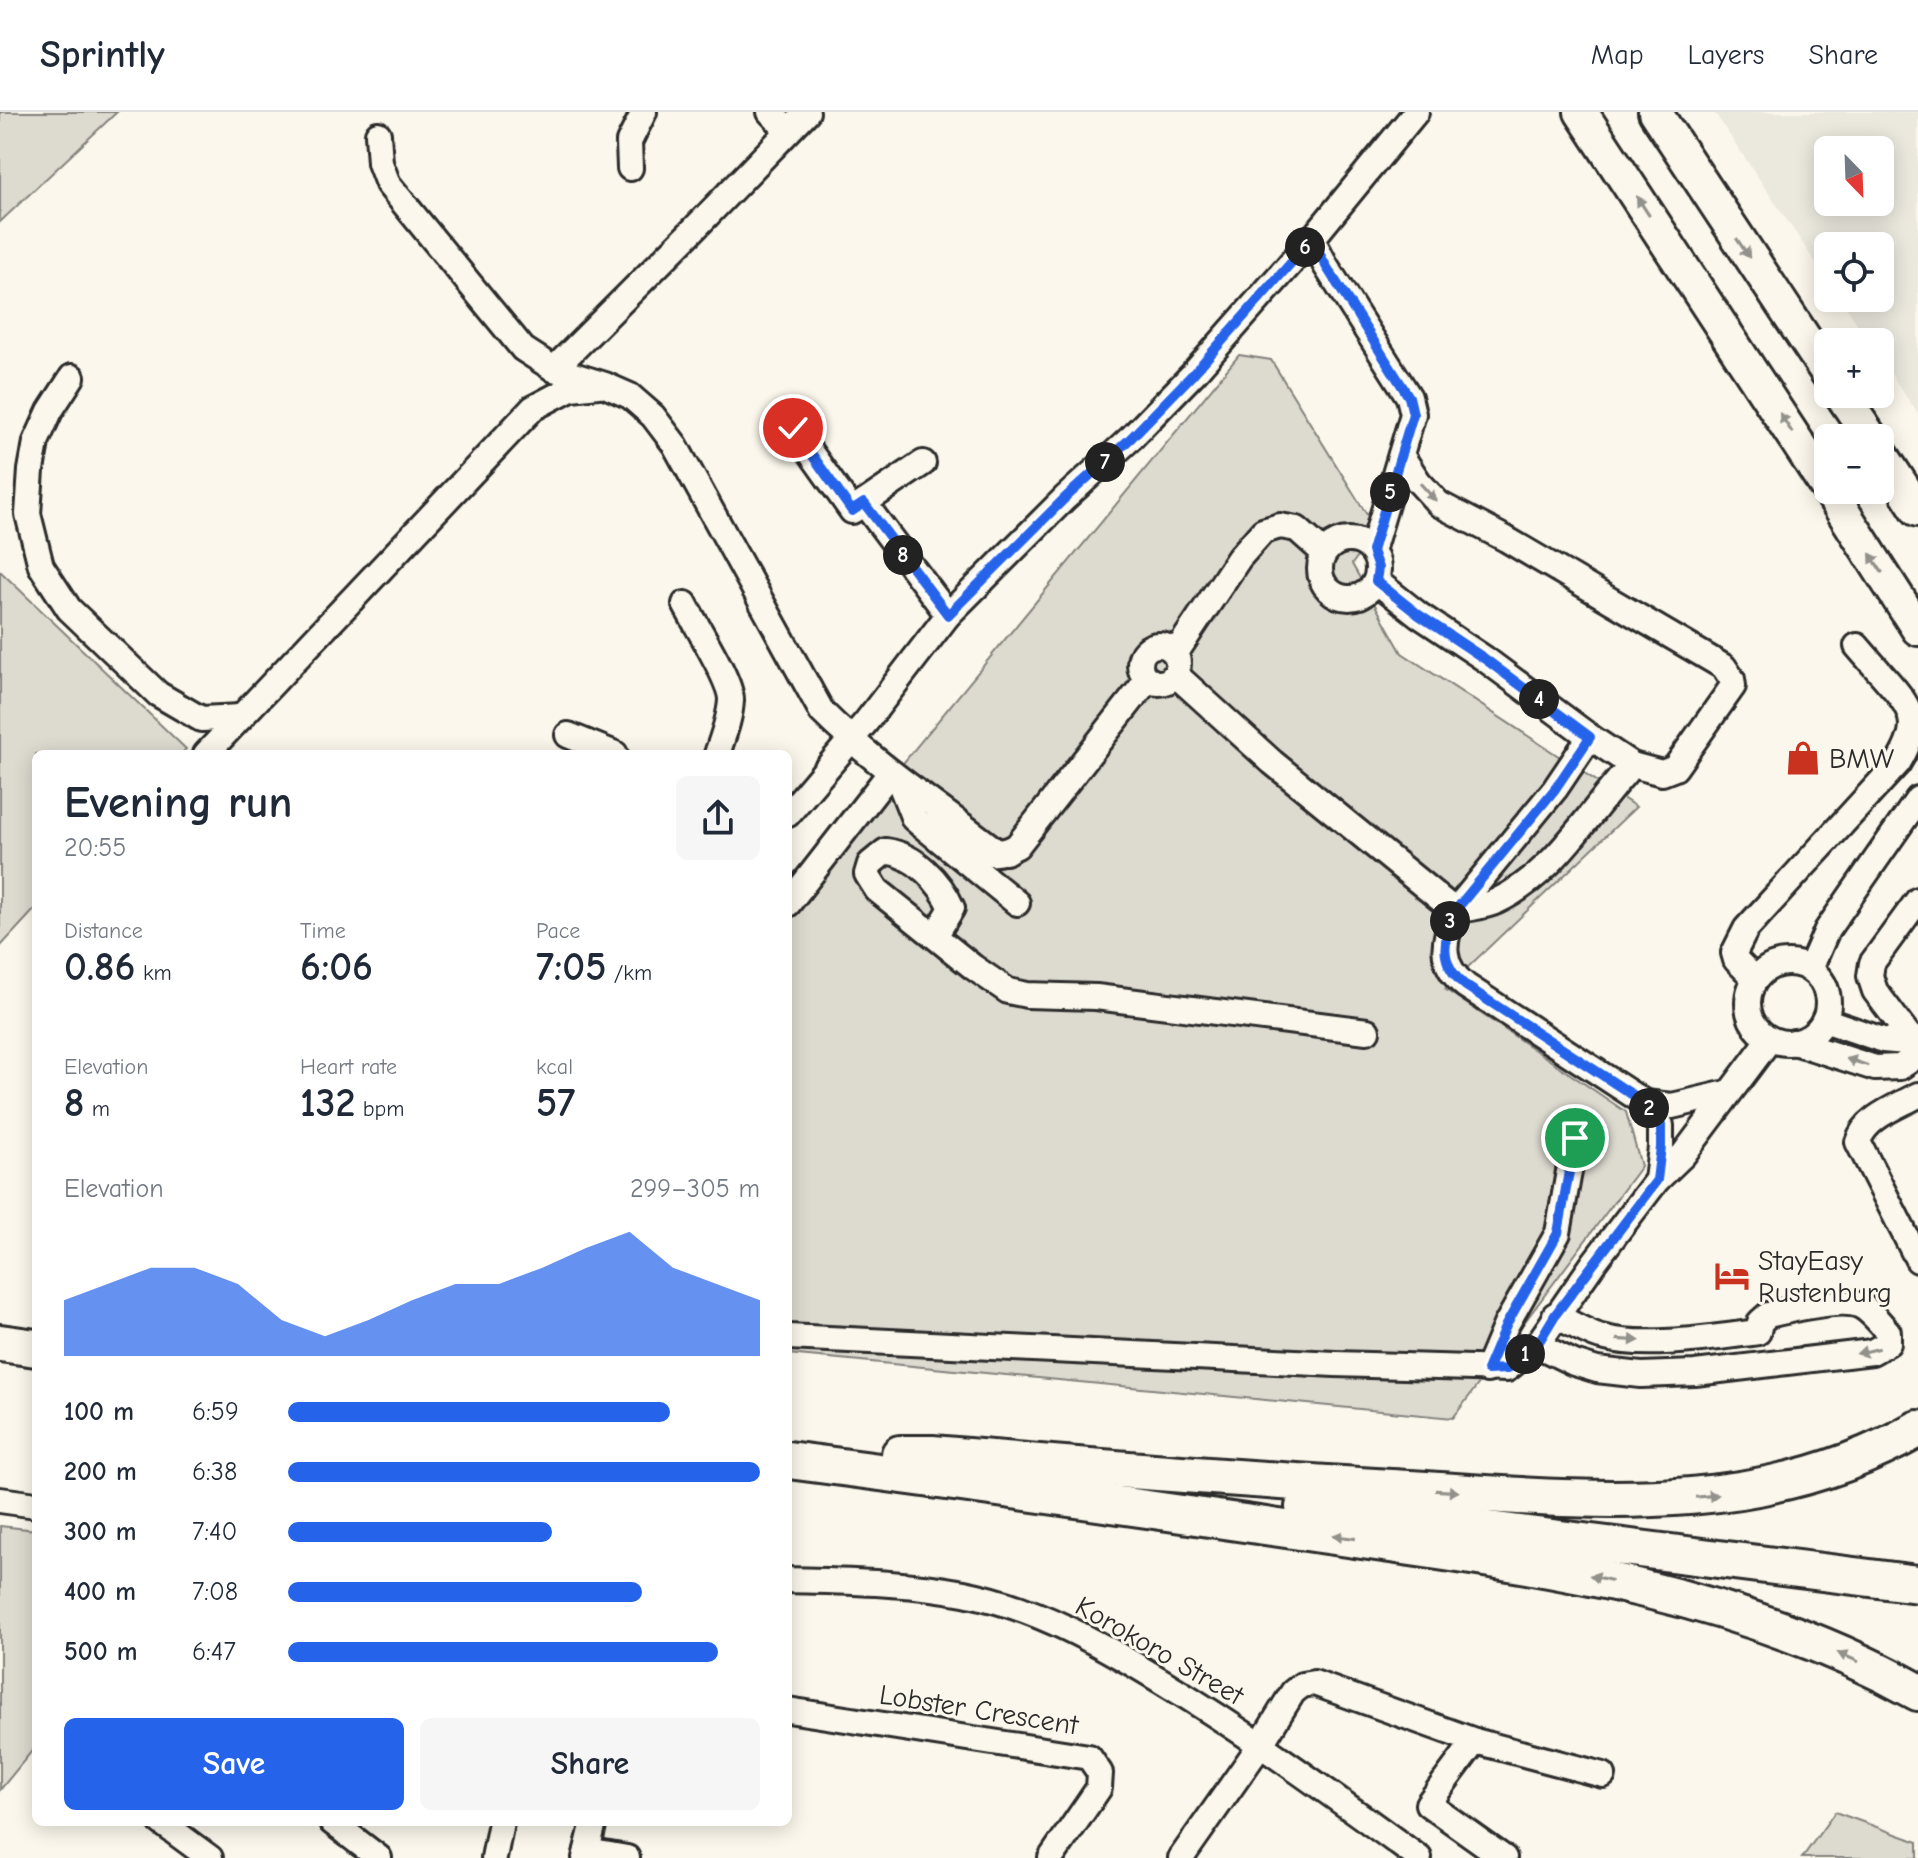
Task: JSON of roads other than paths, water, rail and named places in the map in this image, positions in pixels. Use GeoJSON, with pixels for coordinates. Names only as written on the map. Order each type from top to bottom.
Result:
{"type":"FeatureCollection","features":[{"type":"Feature","properties":{"kind":"highway"},"geometry":{"type":"LineString","coordinates":[[0,1343],[32,1347]]}},
{"type":"Feature","properties":{"kind":"highway"},"geometry":{"type":"LineString","coordinates":[[838,1454],[932,1454],[1265,1481],[1634,1500],[1716,1495],[1795,1480],[1849,1462],[1918,1429]]}},
{"type":"Feature","properties":{"kind":"highway"},"geometry":{"type":"LineString","coordinates":[[792,1448],[1191,1493],[1918,1584]]}},
{"type":"Feature","properties":{"kind":"highway"},"geometry":{"type":"LineString","coordinates":[[792,1461],[1084,1499],[1490,1558],[1591,1576],[1722,1608],[1766,1623],[1838,1653],[1918,1692]]}},
{"type":"Feature","properties":{"kind":"main road"},"geometry":{"type":"LineString","coordinates":[[1581,112],[1814,468]]}},
{"type":"Feature","properties":{"kind":"main road"},"geometry":{"type":"LineString","coordinates":[[1655,112],[1814,353]]}},
{"type":"Feature","properties":{"kind":"main road"},"geometry":{"type":"LineString","coordinates":[[1894,473],[1918,510]]}},
{"type":"Feature","properties":{"kind":"main road"},"geometry":{"type":"LineString","coordinates":[[1838,504],[1918,629]]}},
{"type":"Feature","properties":{"kind":"street"},"geometry":{"type":"LineString","coordinates":[[630,168],[629,142],[644,112]]}},
{"type":"Feature","properties":{"kind":"street"},"geometry":{"type":"LineString","coordinates":[[770,112],[788,131]]}},
{"type":"Feature","properties":{"kind":"street"},"geometry":{"type":"LineString","coordinates":[[554,369],[807,112]]}},
{"type":"Feature","properties":{"kind":"street"},"geometry":{"type":"LineString","coordinates":[[792,809],[948,615],[1193,374],[1312,239],[1416,112]]}},
{"type":"Feature","properties":{"kind":"street"},"geometry":{"type":"LineString","coordinates":[[378,134],[380,163],[388,184],[523,349],[554,369],[630,396],[653,416],[675,445],[822,712],[895,777],[996,851],[1006,852]]}},
{"type":"Feature","properties":{"kind":"street"},"geometry":{"type":"LineString","coordinates":[[1312,239],[1409,397],[1413,414],[1372,551],[1378,568],[1376,581],[1367,593],[1359,597],[1350,599],[1332,594],[1321,580],[1319,571],[1324,553],[1338,542],[1347,540],[1357,541],[1372,551]]}},
{"type":"Feature","properties":{"kind":"street"},"geometry":{"type":"LineString","coordinates":[[72,377],[50,411],[36,442],[31,470],[28,514],[41,566],[69,609],[158,694],[201,719],[241,717]]}},
{"type":"Feature","properties":{"kind":"street"},"geometry":{"type":"LineString","coordinates":[[210,750],[533,408],[571,388],[605,385]]}},
{"type":"Feature","properties":{"kind":"street"},"geometry":{"type":"LineString","coordinates":[[793,428],[852,511],[923,463]]}},
{"type":"Feature","properties":{"kind":"street"},"geometry":{"type":"LineString","coordinates":[[1376,581],[1419,615],[1632,765],[1662,773],[1675,768],[1733,686],[1729,673],[1716,662],[1467,517],[1439,504],[1418,481],[1401,455]]}},
{"type":"Feature","properties":{"kind":"street"},"geometry":{"type":"LineString","coordinates":[[864,503],[948,615]]}},
{"type":"Feature","properties":{"kind":"street"},"geometry":{"type":"LineString","coordinates":[[1324,553],[1297,529],[1280,526],[1263,531],[1239,558],[1175,664],[1163,682],[1148,679],[1141,667],[1144,653],[1156,645],[1163,645],[1175,664],[1251,743],[1455,911]]}},
{"type":"Feature","properties":{"kind":"street"},"geometry":{"type":"LineString","coordinates":[[685,604],[703,641],[720,666],[731,696],[729,721],[718,750]]}},
{"type":"Feature","properties":{"kind":"street"},"geometry":{"type":"LineString","coordinates":[[1755,979],[1736,960],[1734,953],[1739,941],[1755,919],[1906,754],[1915,730],[1912,710],[1857,646]]}},
{"type":"Feature","properties":{"kind":"street"},"geometry":{"type":"LineString","coordinates":[[921,825],[956,836],[985,853],[1006,852],[1017,846],[1148,679]]}},
{"type":"Feature","properties":{"kind":"street"},"geometry":{"type":"LineString","coordinates":[[568,735],[605,750]]}},
{"type":"Feature","properties":{"kind":"street"},"geometry":{"type":"LineString","coordinates":[[1590,737],[1555,789],[1455,911],[1445,934],[1446,961],[1452,975],[1645,1103],[1661,1125],[1657,1180]]}},
{"type":"Feature","properties":{"kind":"street"},"geometry":{"type":"LineString","coordinates":[[1455,911],[1495,902],[1531,880],[1556,857],[1632,765]]}},
{"type":"Feature","properties":{"kind":"street"},"geometry":{"type":"LineString","coordinates":[[895,777],[914,819],[1017,903]]}},
{"type":"Feature","properties":{"kind":"street"},"geometry":{"type":"LineString","coordinates":[[792,899],[895,777]]}},
{"type":"Feature","properties":{"kind":"street"},"geometry":{"type":"LineString","coordinates":[[1810,969],[1827,930],[1917,803]]}},
{"type":"Feature","properties":{"kind":"street"},"geometry":{"type":"LineString","coordinates":[[1918,900],[1872,963],[1870,976],[1875,991],[1909,1036],[1918,1042]]}},
{"type":"Feature","properties":{"kind":"street"},"geometry":{"type":"LineString","coordinates":[[935,936],[1008,991],[1027,995],[1096,997],[1367,1031]]}},
{"type":"Feature","properties":{"kind":"street"},"geometry":{"type":"LineString","coordinates":[[1799,964],[1810,969],[1823,983],[1826,992],[1827,1011],[1817,1030],[1807,1038],[1781,1043],[1758,1031],[1747,1005],[1755,979],[1775,965],[1799,964]]}},
{"type":"Feature","properties":{"kind":"street"},"geometry":{"type":"LineString","coordinates":[[1824,1020],[1883,1040],[1918,1042]]}},
{"type":"Feature","properties":{"kind":"street"},"geometry":{"type":"LineString","coordinates":[[792,1337],[1507,1369],[1537,1345],[1555,1315],[1657,1180],[1683,1155],[1770,1039]]}},
{"type":"Feature","properties":{"kind":"street"},"geometry":{"type":"LineString","coordinates":[[1794,1042],[1875,1068],[1900,1067],[1918,1055]]}},
{"type":"Feature","properties":{"kind":"street"},"geometry":{"type":"LineString","coordinates":[[1645,1103],[1672,1106],[1727,1093]]}},
{"type":"Feature","properties":{"kind":"street"},"geometry":{"type":"LineString","coordinates":[[1918,1095],[1868,1123],[1858,1142],[1918,1260]]}},
{"type":"Feature","properties":{"kind":"street"},"geometry":{"type":"LineString","coordinates":[[1487,1370],[1506,1325],[1558,1233],[1575,1138]]}},
{"type":"Feature","properties":{"kind":"street"},"geometry":{"type":"LineString","coordinates":[[1537,1345],[1597,1370],[1641,1375],[1695,1373],[1872,1352],[1888,1343],[1888,1332],[1863,1307],[1849,1303],[1768,1315],[1760,1322],[1758,1332],[1762,1365]]}},
{"type":"Feature","properties":{"kind":"street"},"geometry":{"type":"LineString","coordinates":[[1555,1315],[1600,1337],[1623,1341],[1692,1340],[1758,1332]]}},
{"type":"Feature","properties":{"kind":"street"},"geometry":{"type":"LineString","coordinates":[[0,1500],[32,1504]]}},
{"type":"Feature","properties":{"kind":"street","name":"Korokoro Street"},"geometry":{"type":"LineString","coordinates":[[792,1580],[881,1583],[966,1594],[1042,1618],[1097,1642],[1261,1744],[1419,1858]]}},
{"type":"Feature","properties":{"kind":"street"},"geometry":{"type":"LineString","coordinates":[[1181,1858],[1261,1744],[1293,1692],[1302,1685],[1314,1683],[1475,1741],[1603,1775]]}},
{"type":"Feature","properties":{"kind":"street","name":"Lobster Crescent"},"geometry":{"type":"LineString","coordinates":[[792,1711],[1089,1757],[1100,1773],[1099,1788],[1051,1858]]}},
{"type":"Feature","properties":{"kind":"street"},"geometry":{"type":"LineString","coordinates":[[1475,1741],[1428,1804],[1504,1858]]}},
{"type":"Feature","properties":{"kind":"street"},"geometry":{"type":"LineString","coordinates":[[166,1826],[210,1858]]}},
{"type":"Feature","properties":{"kind":"street"},"geometry":{"type":"LineString","coordinates":[[337,1826],[379,1858]]}},
{"type":"Feature","properties":{"kind":"street"},"geometry":{"type":"LineString","coordinates":[[494,1858],[500,1826]]}},
{"type":"Feature","properties":{"kind":"street"},"geometry":{"type":"LineString","coordinates":[[593,1826],[586,1855],[627,1858]]}},
{"type":"Feature","properties":{"kind":"place","name":"BMW"},"geometry":{"type":"Point","coordinates":[1803,758]}},
{"type":"Feature","properties":{"kind":"place","name":"StayEasy Rustenburg"},"geometry":{"type":"Point","coordinates":[1732,1276]}}]}
